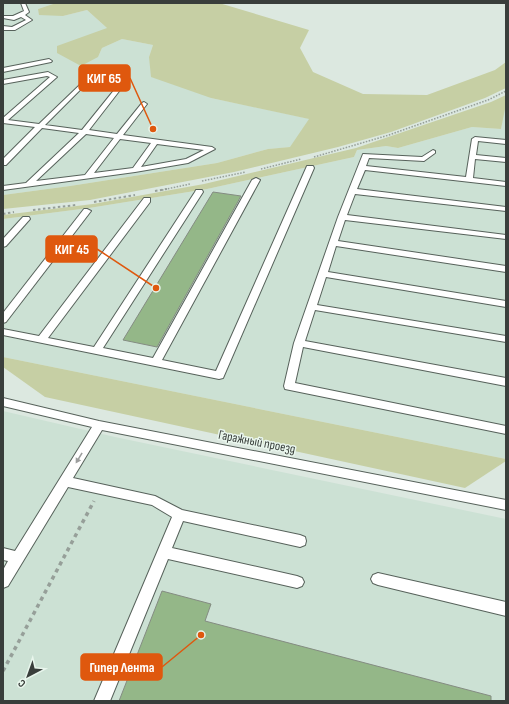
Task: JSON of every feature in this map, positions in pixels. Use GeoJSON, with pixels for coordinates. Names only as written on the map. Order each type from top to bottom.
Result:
{"type":"FeatureCollection","features":[{"type":"Feature","properties":{"kind":"lane"},"geometry":{"type":"LineString","coordinates":[[3,17],[14,18],[27,12],[23,3]]}},
{"type":"Feature","properties":{"kind":"lane"},"geometry":{"type":"LineString","coordinates":[[3,28],[10,31],[29,20],[21,14]]}},
{"type":"Feature","properties":{"kind":"lane"},"geometry":{"type":"LineString","coordinates":[[3,70],[49,61]]}},
{"type":"Feature","properties":{"kind":"lane"},"geometry":{"type":"LineString","coordinates":[[3,188],[135,170],[188,161],[212,149],[3,121],[54,77],[48,74],[5,83]]}},
{"type":"Feature","properties":{"kind":"lane"},"geometry":{"type":"LineString","coordinates":[[3,163],[88,79]]}},
{"type":"Feature","properties":{"kind":"lane"},"geometry":{"type":"LineString","coordinates":[[28,185],[84,132],[117,90]]}},
{"type":"Feature","properties":{"kind":"lane"},"geometry":{"type":"LineString","coordinates":[[88,176],[144,104]]}},
{"type":"Feature","properties":{"kind":"lane"},"geometry":{"type":"LineString","coordinates":[[469,179],[475,139],[506,142]]}},
{"type":"Feature","properties":{"kind":"lane"},"geometry":{"type":"LineString","coordinates":[[135,170],[156,141]]}},
{"type":"Feature","properties":{"kind":"lane"},"geometry":{"type":"LineString","coordinates":[[432,152],[424,159],[366,156],[322,274],[299,343],[289,386],[506,430]]}},
{"type":"Feature","properties":{"kind":"lane"},"geometry":{"type":"LineString","coordinates":[[472,157],[506,160]]}},
{"type":"Feature","properties":{"kind":"lane"},"geometry":{"type":"LineString","coordinates":[[3,332],[219,375],[310,168]]}},
{"type":"Feature","properties":{"kind":"lane"},"geometry":{"type":"LineString","coordinates":[[362,168],[506,184]]}},
{"type":"Feature","properties":{"kind":"lane"},"geometry":{"type":"LineString","coordinates":[[156,362],[256,180]]}},
{"type":"Feature","properties":{"kind":"lane"},"geometry":{"type":"LineString","coordinates":[[352,191],[506,209]]}},
{"type":"Feature","properties":{"kind":"lane"},"geometry":{"type":"LineString","coordinates":[[97,350],[199,192]]}},
{"type":"Feature","properties":{"kind":"lane"},"geometry":{"type":"LineString","coordinates":[[41,340],[145,195]]}},
{"type":"Feature","properties":{"kind":"lane"},"geometry":{"type":"LineString","coordinates":[[3,320],[87,211]]}},
{"type":"Feature","properties":{"kind":"lane"},"geometry":{"type":"LineString","coordinates":[[342,217],[506,237]]}},
{"type":"Feature","properties":{"kind":"lane"},"geometry":{"type":"LineString","coordinates":[[3,244],[26,219]]}},
{"type":"Feature","properties":{"kind":"lane"},"geometry":{"type":"LineString","coordinates":[[333,244],[506,269]]}},
{"type":"Feature","properties":{"kind":"lane"},"geometry":{"type":"LineString","coordinates":[[322,274],[506,304]]}},
{"type":"Feature","properties":{"kind":"lane"},"geometry":{"type":"LineString","coordinates":[[312,307],[506,339]]}},
{"type":"Feature","properties":{"kind":"lane"},"geometry":{"type":"LineString","coordinates":[[299,343],[506,382]]}},
{"type":"Feature","properties":{"kind":"lane","name":"Гаражный проезд"},"geometry":{"type":"LineString","coordinates":[[3,402],[99,424],[506,506]]}},
{"type":"Feature","properties":{"kind":"lane"},"geometry":{"type":"LineString","coordinates":[[3,582],[99,424]]}},
{"type":"Feature","properties":{"kind":"lane"},"geometry":{"type":"LineString","coordinates":[[64,481],[155,501],[179,515],[300,541]]}},
{"type":"Feature","properties":{"kind":"lane"},"geometry":{"type":"LineString","coordinates":[[102,701],[179,515]]}},
{"type":"Feature","properties":{"kind":"lane"},"geometry":{"type":"LineString","coordinates":[[164,552],[297,582]]}},
{"type":"Feature","properties":{"kind":"lane"},"geometry":{"type":"LineString","coordinates":[[3,554],[18,558]]}},
{"type":"Feature","properties":{"kind":"lane"},"geometry":{"type":"LineString","coordinates":[[378,579],[506,609]]}},
{"type":"Feature","properties":{"kind":"path"},"geometry":{"type":"LineString","coordinates":[[310,157],[389,135],[488,100],[506,91]]}},
{"type":"Feature","properties":{"kind":"path"},"geometry":{"type":"LineString","coordinates":[[259,169],[303,159]]}},
{"type":"Feature","properties":{"kind":"path"},"geometry":{"type":"LineString","coordinates":[[200,182],[252,171]]}},
{"type":"Feature","properties":{"kind":"path"},"geometry":{"type":"LineString","coordinates":[[92,202],[145,195],[192,183]]}},
{"type":"Feature","properties":{"kind":"path"},"geometry":{"type":"LineString","coordinates":[[30,210],[76,204]]}},
{"type":"Feature","properties":{"kind":"path"},"geometry":{"type":"LineString","coordinates":[[3,214],[14,212]]}},
{"type":"Feature","properties":{"kind":"path"},"geometry":{"type":"LineString","coordinates":[[3,671],[101,488]]}},
{"type":"Feature","properties":{"kind":"shaded area"},"geometry":{"type":"Polygon","coordinates":[[[3,3],[56,3],[38,9],[63,16],[87,10],[107,28],[98,57],[102,48],[122,39],[153,45],[149,57],[211,98],[310,119],[291,147],[268,149],[217,163],[3,195],[3,3]]]}},
{"type":"Feature","properties":{"kind":"shaded area"},"geometry":{"type":"Polygon","coordinates":[[[505,104],[506,459],[3,357],[3,219],[89,208],[207,189],[354,157],[357,150],[386,146],[398,148],[472,127],[501,129],[505,104]]]}},
{"type":"Feature","properties":{"kind":"shaded area"},"geometry":{"type":"Polygon","coordinates":[[[3,411],[115,437],[506,519],[506,701],[3,701],[3,411]]]}},
{"type":"Feature","properties":{"kind":"green space"},"geometry":{"type":"Polygon","coordinates":[[[56,3],[219,3],[309,30],[300,48],[313,72],[363,94],[427,95],[495,70],[506,62],[506,88],[485,98],[391,132],[338,147],[234,172],[90,200],[3,209],[3,195],[217,163],[268,149],[290,147],[309,119],[211,98],[151,77],[149,57],[153,45],[122,39],[102,48],[98,57],[81,66],[57,53],[57,46],[107,28],[87,10],[63,16],[39,15],[38,9],[56,3]]]}},
{"type":"Feature","properties":{"kind":"green space"},"geometry":{"type":"Polygon","coordinates":[[[506,95],[506,104],[501,129],[472,127],[398,148],[386,146],[357,150],[354,157],[207,189],[89,208],[3,219],[3,215],[93,204],[204,184],[356,148],[491,102],[506,95]]]}},
{"type":"Feature","properties":{"kind":"green space"},"geometry":{"type":"Polygon","coordinates":[[[3,357],[506,459],[506,461],[465,488],[45,397],[3,367],[3,357]]]}},
{"type":"Feature","properties":{"kind":"building"},"geometry":{"type":"Polygon","coordinates":[[[213,192],[241,196],[157,347],[123,340],[213,192]]]}},
{"type":"Feature","properties":{"kind":"building"},"geometry":{"type":"Polygon","coordinates":[[[162,591],[211,604],[205,621],[491,696],[491,701],[119,701],[162,591]]]}},
{"type":"Feature","properties":{"kind":"place","name":"КИГ 65"},"geometry":{"type":"Point","coordinates":[153,129]}},
{"type":"Feature","properties":{"kind":"place","name":"КИГ 45"},"geometry":{"type":"Point","coordinates":[156,288]}},
{"type":"Feature","properties":{"kind":"place","name":"Гипер Лента"},"geometry":{"type":"Point","coordinates":[201,635]}}]}
